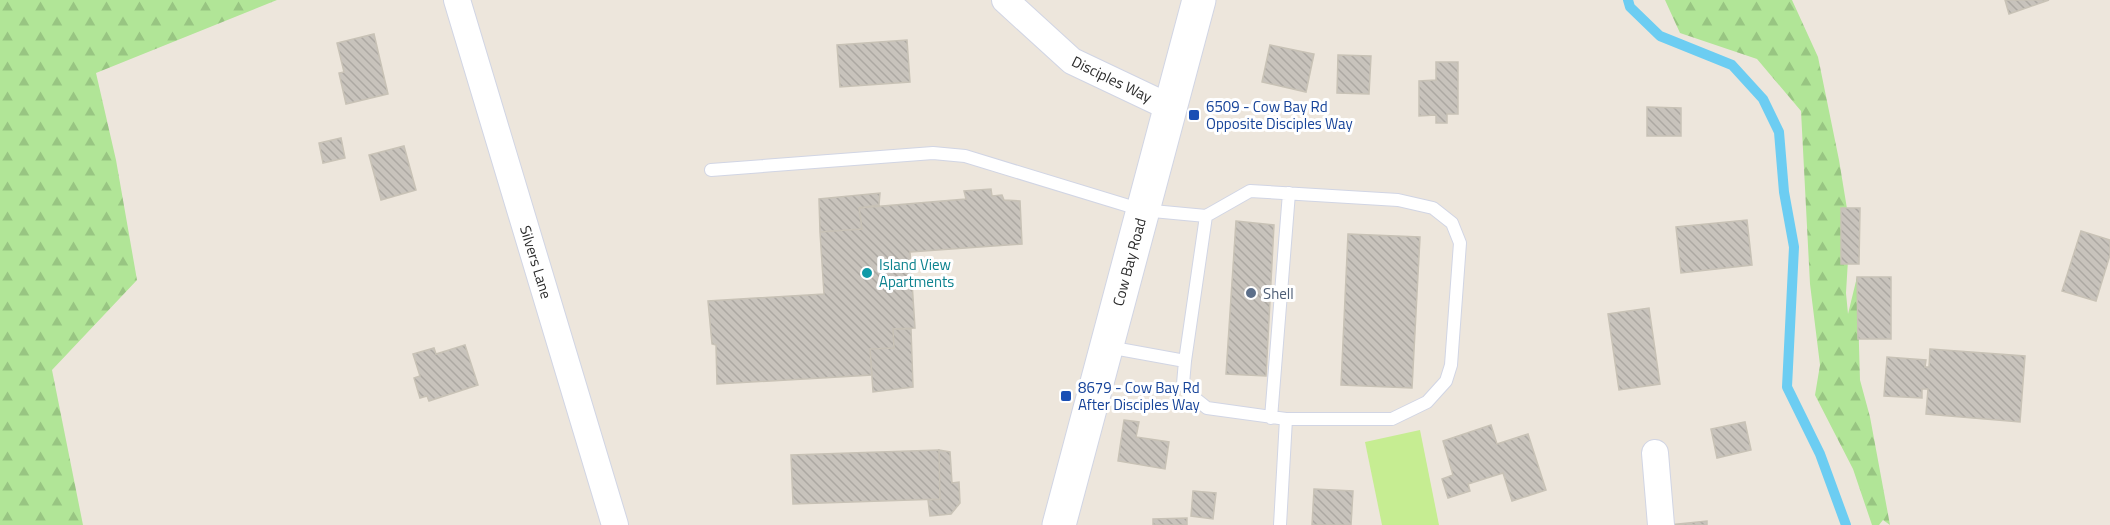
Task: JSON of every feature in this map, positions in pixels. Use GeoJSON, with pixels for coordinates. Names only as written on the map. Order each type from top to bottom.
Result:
{"type":"FeatureCollection","features":[{"type":"Feature","properties":{"kind":"main road","name":"Cow Bay Road"},"geometry":{"type":"LineString","coordinates":[[1059,525],[1199,0]]}},
{"type":"Feature","properties":{"kind":"street","name":"Silvers Lane"},"geometry":{"type":"LineString","coordinates":[[457,0],[615,525]]}},
{"type":"Feature","properties":{"kind":"street","name":"Disciples Way"},"geometry":{"type":"LineString","coordinates":[[1005,0],[1072,61],[1169,106]]}},
{"type":"Feature","properties":{"kind":"street"},"geometry":{"type":"LineString","coordinates":[[1654,453],[1661,525]]}},
{"type":"Feature","properties":{"kind":"lane"},"geometry":{"type":"LineString","coordinates":[[711,170],[933,153],[965,156],[1142,210],[1206,216],[1250,191],[1398,200],[1433,208],[1452,223],[1460,243],[1451,365],[1446,381],[1427,402],[1392,419],[1286,419],[1208,408],[1192,396],[1183,384],[1206,216]]}},
{"type":"Feature","properties":{"kind":"lane"},"geometry":{"type":"LineString","coordinates":[[1271,418],[1289,193]]}},
{"type":"Feature","properties":{"kind":"lane"},"geometry":{"type":"LineString","coordinates":[[1107,346],[1185,361]]}},
{"type":"Feature","properties":{"kind":"lane"},"geometry":{"type":"LineString","coordinates":[[1280,525],[1286,419]]}},
{"type":"Feature","properties":{"kind":"green space"},"geometry":{"type":"Polygon","coordinates":[[[0,0],[277,0],[96,73],[116,160],[137,280],[52,370],[83,525],[0,525],[0,0]]]}},
{"type":"Feature","properties":{"kind":"green space"},"geometry":{"type":"Polygon","coordinates":[[[1665,0],[1792,0],[1818,57],[1850,227],[1846,293],[1848,314],[1857,277],[1860,380],[1870,417],[1890,525],[1883,520],[1879,525],[1872,525],[1853,469],[1815,395],[1820,365],[1810,284],[1801,111],[1757,59],[1680,33],[1665,0]]]}},
{"type":"Feature","properties":{"kind":"green space"},"geometry":{"type":"Polygon","coordinates":[[[1420,430],[1439,525],[1382,525],[1365,442],[1420,430]]]}},
{"type":"Feature","properties":{"kind":"building"},"geometry":{"type":"Polygon","coordinates":[[[2005,0],[2049,0],[2009,14],[2005,0]]]}},
{"type":"Feature","properties":{"kind":"building"},"geometry":{"type":"Polygon","coordinates":[[[374,34],[388,94],[346,104],[339,73],[344,72],[337,43],[374,34]]]}},
{"type":"Feature","properties":{"kind":"building"},"geometry":{"type":"Polygon","coordinates":[[[907,40],[910,82],[840,87],[837,45],[907,40]]]}},
{"type":"Feature","properties":{"kind":"building"},"geometry":{"type":"Polygon","coordinates":[[[1270,45],[1314,54],[1306,92],[1262,82],[1270,45]]]}},
{"type":"Feature","properties":{"kind":"building"},"geometry":{"type":"Polygon","coordinates":[[[1338,55],[1371,56],[1369,94],[1337,93],[1338,55]]]}},
{"type":"Feature","properties":{"kind":"building"},"geometry":{"type":"Polygon","coordinates":[[[1436,62],[1458,62],[1458,114],[1447,114],[1447,123],[1436,123],[1436,115],[1419,116],[1419,81],[1436,80],[1436,62]]]}},
{"type":"Feature","properties":{"kind":"building"},"geometry":{"type":"Polygon","coordinates":[[[1647,107],[1681,108],[1681,136],[1647,136],[1647,107]]]}},
{"type":"Feature","properties":{"kind":"building"},"geometry":{"type":"Polygon","coordinates":[[[341,138],[345,158],[323,163],[319,143],[341,138]]]}},
{"type":"Feature","properties":{"kind":"building"},"geometry":{"type":"Polygon","coordinates":[[[404,146],[416,190],[381,200],[369,155],[404,146]]]}},
{"type":"Feature","properties":{"kind":"building","name":"Island View Apartments"},"geometry":{"type":"Polygon","coordinates":[[[991,189],[992,196],[1002,195],[1004,200],[1020,201],[1022,244],[910,252],[915,328],[893,329],[894,348],[870,349],[872,375],[717,384],[716,345],[712,344],[708,301],[824,294],[820,232],[862,229],[859,208],[966,199],[964,191],[991,189]]]}},
{"type":"Feature","properties":{"kind":"building"},"geometry":{"type":"Polygon","coordinates":[[[880,193],[879,205],[859,208],[862,229],[820,232],[819,199],[880,193]]]}},
{"type":"Feature","properties":{"kind":"building"},"geometry":{"type":"Polygon","coordinates":[[[1841,208],[1860,208],[1859,264],[1841,264],[1841,208]]]}},
{"type":"Feature","properties":{"kind":"building"},"geometry":{"type":"Polygon","coordinates":[[[1747,220],[1752,265],[1681,273],[1676,227],[1747,220]]]}},
{"type":"Feature","properties":{"kind":"building"},"geometry":{"type":"Polygon","coordinates":[[[1236,221],[1274,225],[1266,376],[1226,374],[1236,221]]]}},
{"type":"Feature","properties":{"kind":"building"},"geometry":{"type":"Polygon","coordinates":[[[2081,231],[2110,240],[2110,255],[2096,301],[2062,291],[2081,231]]]}},
{"type":"Feature","properties":{"kind":"building"},"geometry":{"type":"Polygon","coordinates":[[[1348,234],[1420,237],[1412,388],[1341,385],[1348,234]]]}},
{"type":"Feature","properties":{"kind":"building"},"geometry":{"type":"Polygon","coordinates":[[[1857,277],[1891,277],[1891,339],[1858,339],[1857,277]]]}},
{"type":"Feature","properties":{"kind":"building"},"geometry":{"type":"Polygon","coordinates":[[[1649,308],[1660,384],[1619,390],[1608,314],[1649,308]]]}},
{"type":"Feature","properties":{"kind":"building"},"geometry":{"type":"Polygon","coordinates":[[[893,329],[911,329],[913,387],[873,392],[870,349],[894,348],[893,329]]]}},
{"type":"Feature","properties":{"kind":"building"},"geometry":{"type":"Polygon","coordinates":[[[465,345],[478,385],[429,401],[427,396],[420,398],[414,378],[420,376],[413,354],[434,348],[436,354],[465,345]]]}},
{"type":"Feature","properties":{"kind":"building"},"geometry":{"type":"Polygon","coordinates":[[[1930,349],[2025,356],[2020,422],[1926,414],[1928,389],[1922,389],[1922,398],[1884,396],[1887,357],[1926,360],[1925,367],[1929,367],[1930,349]]]}},
{"type":"Feature","properties":{"kind":"building"},"geometry":{"type":"Polygon","coordinates":[[[1124,420],[1139,422],[1136,437],[1169,442],[1165,469],[1118,461],[1124,420]]]}},
{"type":"Feature","properties":{"kind":"building"},"geometry":{"type":"Polygon","coordinates":[[[1745,422],[1751,450],[1717,458],[1711,429],[1745,422]]]}},
{"type":"Feature","properties":{"kind":"building"},"geometry":{"type":"Polygon","coordinates":[[[1491,425],[1497,444],[1528,434],[1546,490],[1512,501],[1503,473],[1468,484],[1470,491],[1448,498],[1442,479],[1453,475],[1443,441],[1491,425]]]}},
{"type":"Feature","properties":{"kind":"building"},"geometry":{"type":"Polygon","coordinates":[[[939,450],[940,499],[793,504],[791,455],[939,450]]]}},
{"type":"Feature","properties":{"kind":"building"},"geometry":{"type":"Polygon","coordinates":[[[939,450],[950,452],[952,483],[959,482],[960,503],[951,514],[930,516],[928,500],[940,499],[939,450]]]}},
{"type":"Feature","properties":{"kind":"building"},"geometry":{"type":"Polygon","coordinates":[[[1314,489],[1353,491],[1351,525],[1312,525],[1314,489]]]}},
{"type":"Feature","properties":{"kind":"building"},"geometry":{"type":"Polygon","coordinates":[[[1193,491],[1216,493],[1213,519],[1191,516],[1193,491]]]}},
{"type":"Feature","properties":{"kind":"building"},"geometry":{"type":"Polygon","coordinates":[[[1187,518],[1187,525],[1153,525],[1153,519],[1187,518]]]}},
{"type":"Feature","properties":{"kind":"building"},"geometry":{"type":"Polygon","coordinates":[[[1707,521],[1707,525],[1668,525],[1707,521]]]}},
{"type":"Feature","properties":{"kind":"waterway"},"geometry":{"type":"LineString","coordinates":[[1628,0],[1630,7],[1660,36],[1732,65],[1763,99],[1779,132],[1784,192],[1794,247],[1787,387],[1820,454],[1846,525]]}},
{"type":"Feature","properties":{"kind":"place","name":"6509 - Cow Bay Rd Opposite Disciples Way"},"geometry":{"type":"Point","coordinates":[1194,115]}},
{"type":"Feature","properties":{"kind":"place","name":"Island View Apartments"},"geometry":{"type":"Point","coordinates":[867,273]}},
{"type":"Feature","properties":{"kind":"place","name":"Shell"},"geometry":{"type":"Point","coordinates":[1251,293]}},
{"type":"Feature","properties":{"kind":"place","name":"8679 - Cow Bay Rd After Disciples Way"},"geometry":{"type":"Point","coordinates":[1066,396]}}]}
